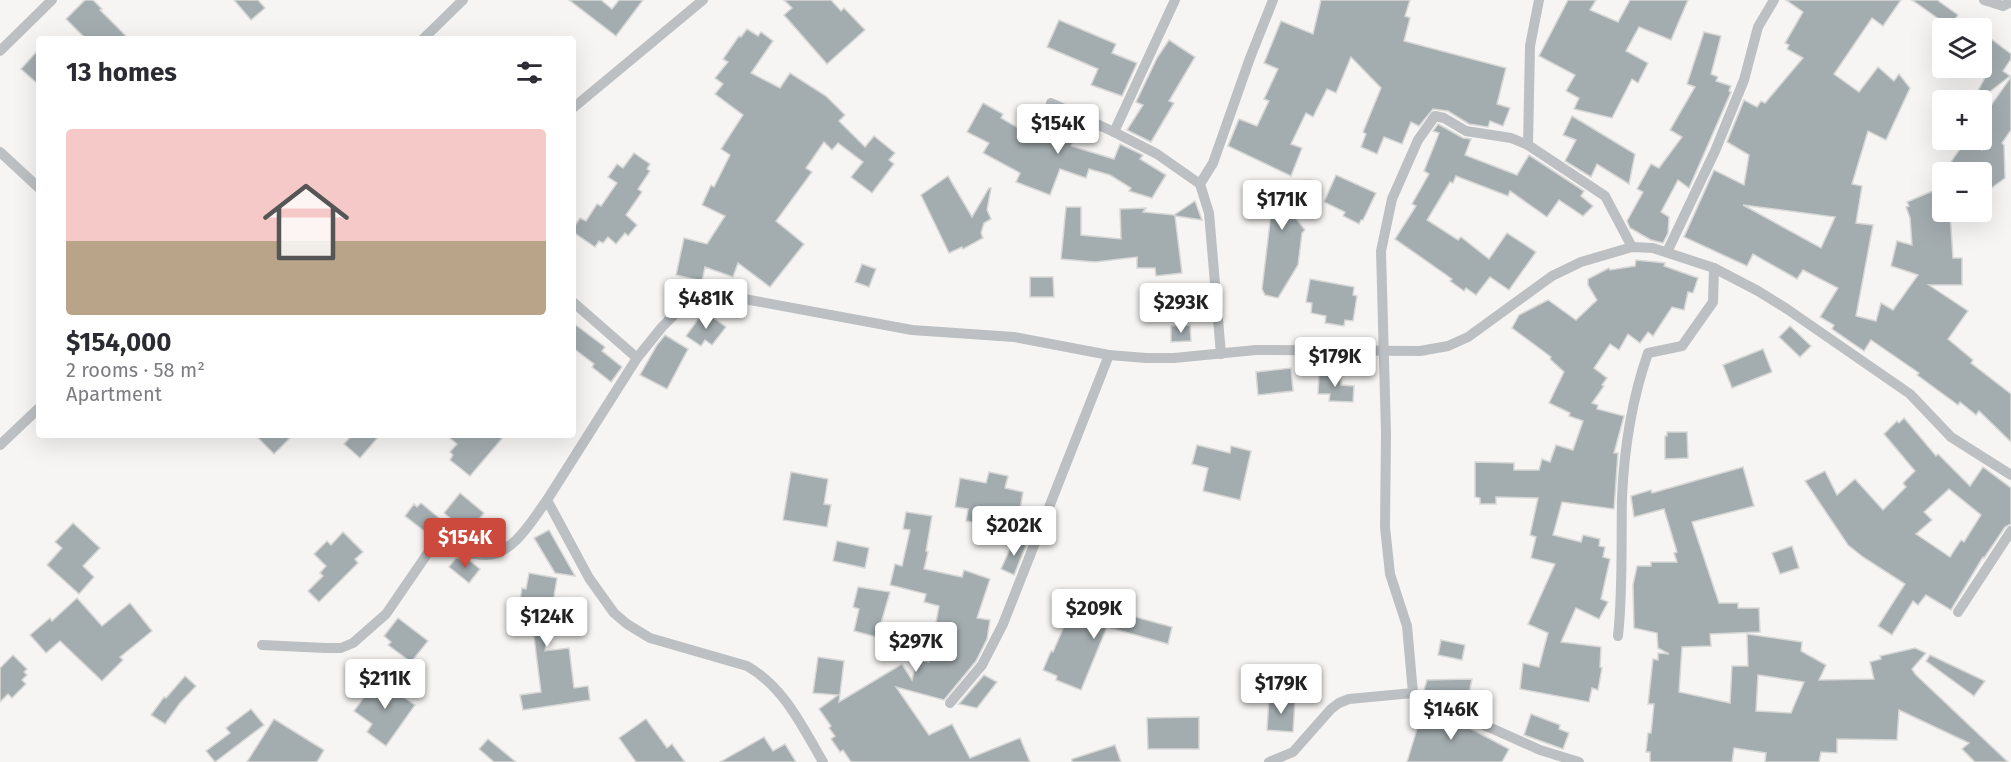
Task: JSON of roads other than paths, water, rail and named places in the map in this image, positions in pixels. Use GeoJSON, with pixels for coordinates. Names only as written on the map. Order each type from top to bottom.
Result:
{"type":"FeatureCollection","features":[{"type":"Feature","properties":{"kind":"street"},"geometry":{"type":"LineString","coordinates":[[0,51],[52,0]]}},
{"type":"Feature","properties":{"kind":"street"},"geometry":{"type":"LineString","coordinates":[[426,36],[463,0]]}},
{"type":"Feature","properties":{"kind":"street"},"geometry":{"type":"LineString","coordinates":[[576,106],[703,0]]}},
{"type":"Feature","properties":{"kind":"street"},"geometry":{"type":"LineString","coordinates":[[1114,132],[1175,0]]}},
{"type":"Feature","properties":{"kind":"street"},"geometry":{"type":"LineString","coordinates":[[1200,184],[1213,164],[1250,58],[1274,0]]}},
{"type":"Feature","properties":{"kind":"street"},"geometry":{"type":"LineString","coordinates":[[1528,145],[1530,46],[1539,0]]}},
{"type":"Feature","properties":{"kind":"street"},"geometry":{"type":"LineString","coordinates":[[1667,252],[1715,151],[1744,80],[1758,27],[1774,0]]}},
{"type":"Feature","properties":{"kind":"street"},"geometry":{"type":"LineString","coordinates":[[1984,0],[2003,6],[2011,2]]}},
{"type":"Feature","properties":{"kind":"street"},"geometry":{"type":"LineString","coordinates":[[1051,103],[1157,154],[1200,184],[1209,213],[1221,354]]}},
{"type":"Feature","properties":{"kind":"street"},"geometry":{"type":"LineString","coordinates":[[1413,693],[1407,626],[1390,574],[1384,527],[1385,351],[1381,250],[1392,199],[1418,140],[1435,116],[1444,118],[1466,131],[1511,138],[1528,145],[1605,196],[1632,247]]}},
{"type":"Feature","properties":{"kind":"street"},"geometry":{"type":"LineString","coordinates":[[0,152],[36,185]]}},
{"type":"Feature","properties":{"kind":"street"},"geometry":{"type":"LineString","coordinates":[[262,645],[340,648],[353,643],[386,614],[432,547],[440,546],[489,555],[501,551],[516,540],[547,500],[637,358],[662,327],[683,306],[702,298],[723,295],[912,330],[1014,337],[1109,355],[1146,358],[1174,358],[1256,350],[1420,351],[1448,346],[1468,337],[1552,276],[1581,262],[1632,247],[1667,252],[1714,268],[1758,291],[1910,394],[1951,436],[2011,476]]}},
{"type":"Feature","properties":{"kind":"street"},"geometry":{"type":"LineString","coordinates":[[1618,636],[1622,596],[1623,496],[1628,434],[1640,374],[1648,352],[1682,346],[1713,302],[1714,268]]}},
{"type":"Feature","properties":{"kind":"street"},"geometry":{"type":"LineString","coordinates":[[576,305],[637,358]]}},
{"type":"Feature","properties":{"kind":"street"},"geometry":{"type":"LineString","coordinates":[[950,703],[982,666],[1003,624],[1109,355]]}},
{"type":"Feature","properties":{"kind":"street"},"geometry":{"type":"LineString","coordinates":[[0,445],[36,411]]}},
{"type":"Feature","properties":{"kind":"street"},"geometry":{"type":"LineString","coordinates":[[547,500],[589,578],[614,613],[650,638],[747,666],[760,673],[790,705],[823,762]]}},
{"type":"Feature","properties":{"kind":"street"},"geometry":{"type":"LineString","coordinates":[[1958,612],[2011,531]]}},
{"type":"Feature","properties":{"kind":"street"},"geometry":{"type":"LineString","coordinates":[[1269,762],[1293,752],[1339,703],[1349,699],[1413,693],[1540,750],[1579,762]]}}]}
